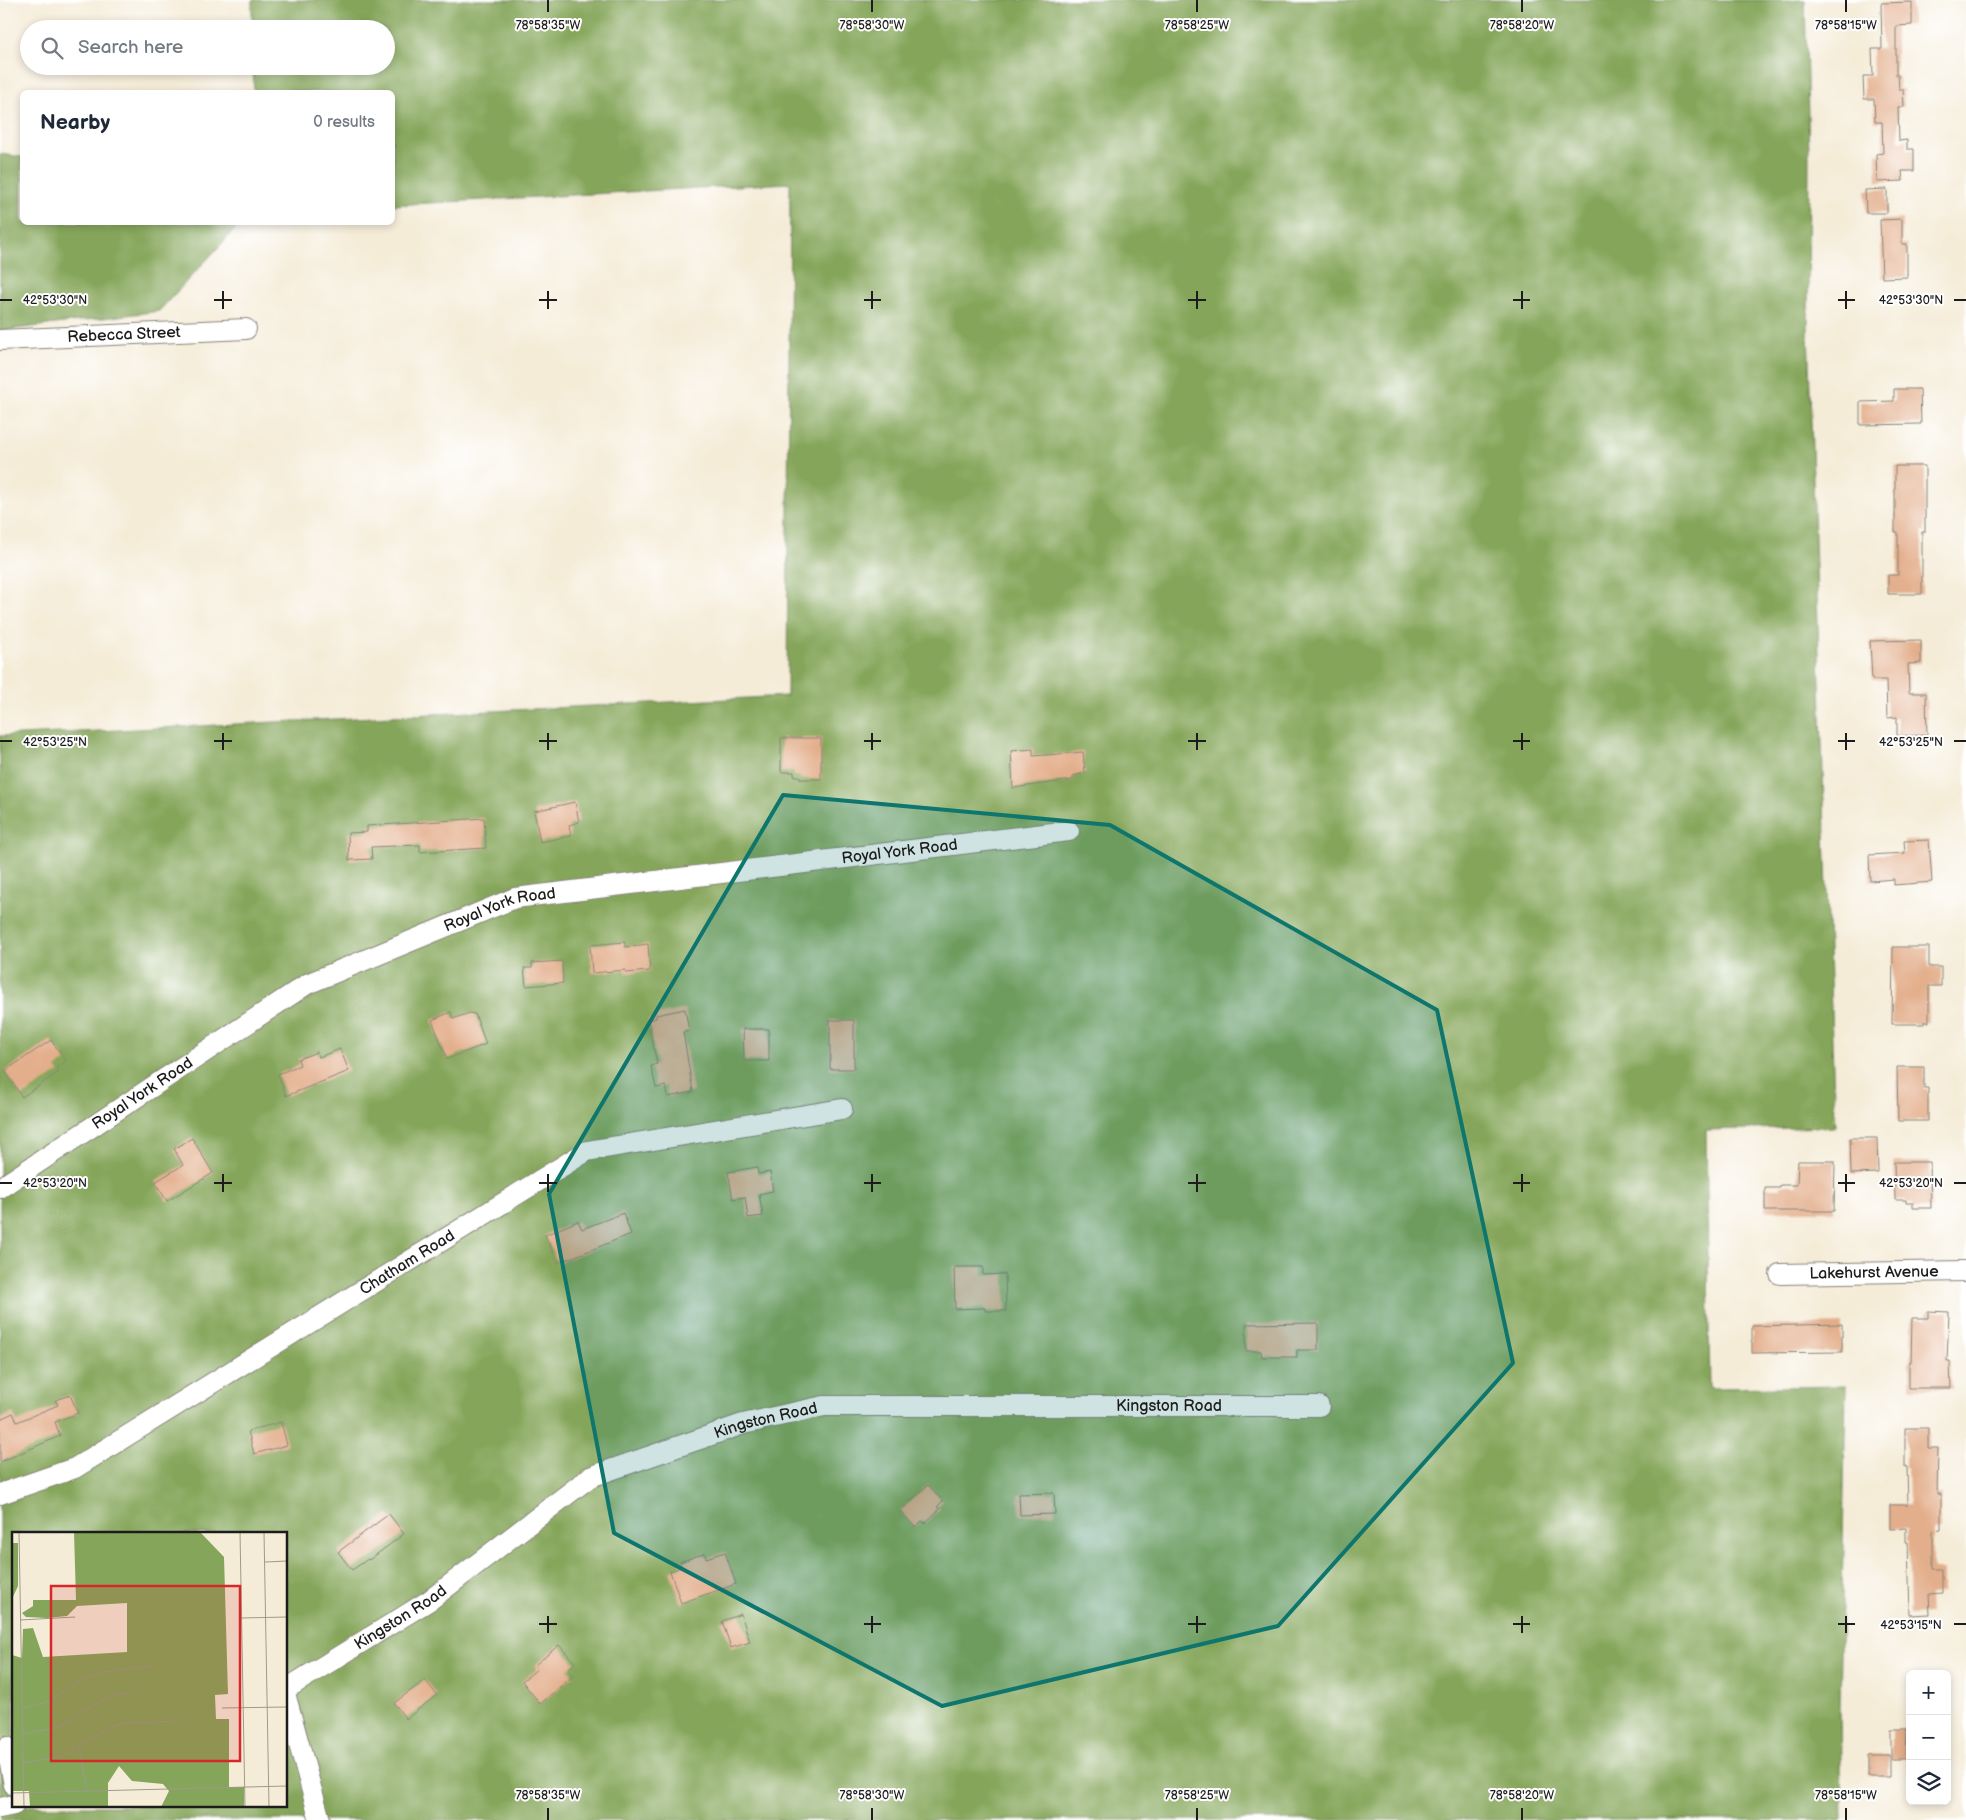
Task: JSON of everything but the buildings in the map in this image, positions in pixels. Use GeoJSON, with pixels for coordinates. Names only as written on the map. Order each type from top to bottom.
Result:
{"type":"FeatureCollection","features":[{"type":"Feature","properties":{"kind":"street","name":"Rebecca Street"},"geometry":{"type":"LineString","coordinates":[[0,340],[246,329]]}},
{"type":"Feature","properties":{"kind":"street","name":"Royal York Road"},"geometry":{"type":"LineString","coordinates":[[0,1188],[307,984],[516,898],[1070,831]]}},
{"type":"Feature","properties":{"kind":"street","name":"Chatham Road"},"geometry":{"type":"LineString","coordinates":[[0,1494],[75,1468],[587,1151],[842,1109]]}},
{"type":"Feature","properties":{"kind":"street","name":"Lakehurst Avenue"},"geometry":{"type":"LineString","coordinates":[[1780,1274],[1966,1271]]}},
{"type":"Feature","properties":{"kind":"street","name":"Kingston Road"},"geometry":{"type":"LineString","coordinates":[[288,1688],[430,1600],[590,1478],[743,1424],[824,1406],[1319,1406]]}},
{"type":"Feature","properties":{"kind":"street"},"geometry":{"type":"LineString","coordinates":[[288,1704],[320,1820]]}},
{"type":"Feature","properties":{"kind":"street"},"geometry":{"type":"LineString","coordinates":[[7,1747],[12,1774]]}},
{"type":"Feature","properties":{"kind":"highlighted area"},"geometry":{"type":"Polygon","coordinates":[[[783,795],[1110,825],[1437,1010],[1513,1363],[1278,1626],[942,1706],[614,1533],[549,1194],[783,795]]]}},
{"type":"Feature","properties":{"kind":"green space"},"geometry":{"type":"Polygon","coordinates":[[[252,0],[1805,0],[1809,154],[1808,330],[1835,1127],[1706,1130],[1710,1388],[1846,1386],[1840,1709],[1842,1820],[0,1820],[0,736],[787,696],[790,183],[395,205],[395,90],[254,90],[253,75],[395,75],[395,20],[252,20],[252,0]]]}},
{"type":"Feature","properties":{"kind":"green space"},"geometry":{"type":"Polygon","coordinates":[[[0,154],[20,157],[20,225],[239,225],[159,311],[0,331],[0,154]]]}}]}
